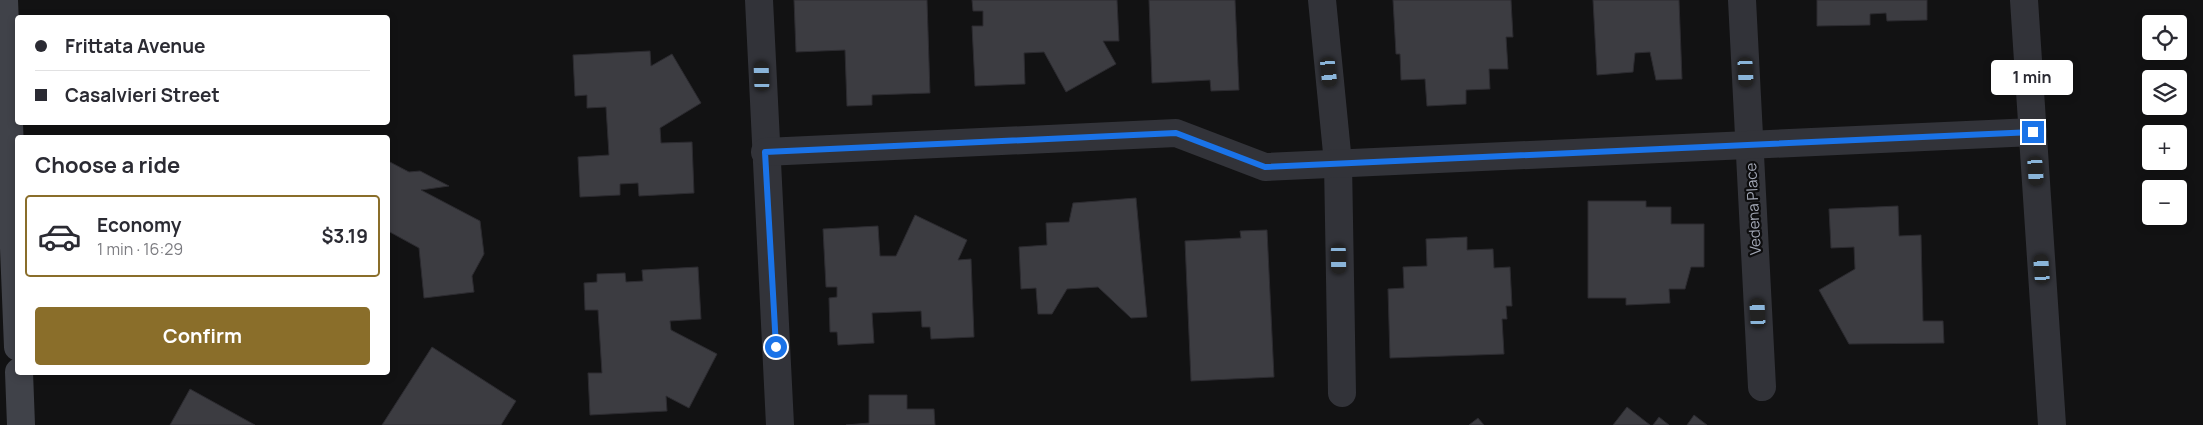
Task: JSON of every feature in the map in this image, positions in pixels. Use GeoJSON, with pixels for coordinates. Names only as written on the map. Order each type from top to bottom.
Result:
{"type":"FeatureCollection","features":[{"type":"Feature","properties":{"kind":"street"},"geometry":{"type":"LineString","coordinates":[[4,0],[8,297],[15,332]]}},
{"type":"Feature","properties":{"kind":"street"},"geometry":{"type":"LineString","coordinates":[[759,0],[765,152],[780,425]]}},
{"type":"Feature","properties":{"kind":"street"},"geometry":{"type":"LineString","coordinates":[[1322,0],[1338,163],[1342,393]]}},
{"type":"Feature","properties":{"kind":"street","name":"Vedena Place"},"geometry":{"type":"LineString","coordinates":[[1742,0],[1762,387]]}},
{"type":"Feature","properties":{"kind":"street"},"geometry":{"type":"LineString","coordinates":[[2024,0],[2052,425]]}},
{"type":"Feature","properties":{"kind":"street"},"geometry":{"type":"LineString","coordinates":[[765,152],[1176,133],[1265,167],[2033,132]]}},
{"type":"Feature","properties":{"kind":"street"},"geometry":{"type":"LineString","coordinates":[[0,346],[15,347]]}},
{"type":"Feature","properties":{"kind":"street"},"geometry":{"type":"LineString","coordinates":[[18,375],[21,425]]}},
{"type":"Feature","properties":{"kind":"building"},"geometry":{"type":"Polygon","coordinates":[[[794,0],[927,0],[930,93],[872,95],[872,105],[847,106],[845,50],[796,52],[794,0]]]}},
{"type":"Feature","properties":{"kind":"building"},"geometry":{"type":"Polygon","coordinates":[[[972,0],[1117,0],[1119,41],[1103,41],[1116,64],[1066,92],[1044,52],[1024,53],[1025,84],[975,86],[972,26],[983,26],[983,11],[973,11],[972,0]]]}},
{"type":"Feature","properties":{"kind":"building"},"geometry":{"type":"Polygon","coordinates":[[[1149,0],[1235,0],[1239,90],[1211,91],[1210,80],[1152,83],[1149,0]]]}},
{"type":"Feature","properties":{"kind":"building"},"geometry":{"type":"Polygon","coordinates":[[[1393,0],[1511,0],[1513,37],[1506,37],[1508,69],[1489,69],[1490,89],[1466,90],[1466,104],[1427,106],[1425,79],[1401,80],[1400,54],[1396,54],[1393,0]]]}},
{"type":"Feature","properties":{"kind":"building"},"geometry":{"type":"Polygon","coordinates":[[[1593,0],[1679,0],[1682,79],[1656,80],[1650,52],[1635,53],[1633,72],[1597,75],[1593,0]]]}},
{"type":"Feature","properties":{"kind":"building"},"geometry":{"type":"Polygon","coordinates":[[[1817,0],[1927,0],[1927,20],[1887,21],[1886,13],[1870,14],[1870,25],[1817,26],[1817,0]]]}},
{"type":"Feature","properties":{"kind":"building"},"geometry":{"type":"Polygon","coordinates":[[[650,51],[651,66],[672,54],[701,103],[660,128],[661,143],[692,142],[694,193],[639,196],[638,183],[620,184],[620,195],[580,197],[578,157],[609,155],[606,107],[587,108],[587,95],[575,96],[573,55],[650,51]]]}},
{"type":"Feature","properties":{"kind":"building"},"geometry":{"type":"Polygon","coordinates":[[[390,162],[409,172],[420,171],[449,186],[421,190],[480,221],[484,254],[472,276],[474,292],[424,298],[419,248],[390,232],[390,162]]]}},
{"type":"Feature","properties":{"kind":"building"},"geometry":{"type":"Polygon","coordinates":[[[1136,198],[1147,317],[1131,318],[1098,287],[1067,289],[1052,314],[1038,314],[1036,288],[1021,289],[1019,247],[1047,245],[1046,223],[1069,222],[1073,203],[1136,198]]]}},
{"type":"Feature","properties":{"kind":"building"},"geometry":{"type":"Polygon","coordinates":[[[1588,201],[1646,201],[1646,207],[1671,207],[1671,224],[1704,224],[1704,267],[1691,267],[1685,289],[1669,289],[1670,303],[1626,305],[1626,298],[1588,298],[1588,201]]]}},
{"type":"Feature","properties":{"kind":"building"},"geometry":{"type":"Polygon","coordinates":[[[1898,206],[1899,236],[1921,235],[1923,321],[1943,321],[1944,343],[1849,344],[1819,290],[1855,269],[1854,247],[1831,248],[1829,209],[1898,206]]]}},
{"type":"Feature","properties":{"kind":"building"},"geometry":{"type":"Polygon","coordinates":[[[915,215],[967,240],[958,260],[971,259],[974,337],[931,339],[930,327],[922,327],[921,311],[872,313],[874,343],[838,345],[837,332],[830,332],[829,298],[837,297],[837,287],[826,287],[823,229],[878,226],[880,256],[896,256],[915,215]]]}},
{"type":"Feature","properties":{"kind":"building"},"geometry":{"type":"Polygon","coordinates":[[[1267,230],[1274,377],[1191,381],[1185,241],[1241,238],[1240,231],[1267,230]]]}},
{"type":"Feature","properties":{"kind":"building"},"geometry":{"type":"Polygon","coordinates":[[[1467,237],[1467,250],[1493,249],[1494,268],[1510,267],[1512,306],[1506,306],[1507,319],[1502,319],[1504,354],[1390,358],[1388,289],[1404,288],[1403,267],[1427,266],[1426,239],[1467,237]]]}},
{"type":"Feature","properties":{"kind":"building"},"geometry":{"type":"Polygon","coordinates":[[[698,267],[701,319],[670,321],[671,330],[717,354],[689,408],[666,396],[667,411],[590,415],[588,373],[602,373],[598,310],[585,310],[584,283],[597,282],[597,274],[625,273],[626,282],[643,281],[642,270],[698,267]]]}},
{"type":"Feature","properties":{"kind":"building"},"geometry":{"type":"Polygon","coordinates":[[[432,347],[516,401],[501,425],[382,425],[432,347]]]}},
{"type":"Feature","properties":{"kind":"building"},"geometry":{"type":"Polygon","coordinates":[[[190,389],[255,425],[170,425],[190,389]]]}},
{"type":"Feature","properties":{"kind":"building"},"geometry":{"type":"Polygon","coordinates":[[[869,395],[907,395],[907,409],[934,409],[935,425],[846,425],[869,423],[869,395]]]}},
{"type":"Feature","properties":{"kind":"building"},"geometry":{"type":"Polygon","coordinates":[[[1627,407],[1650,425],[1613,425],[1627,407]]]}},
{"type":"Feature","properties":{"kind":"building"},"geometry":{"type":"Polygon","coordinates":[[[1694,415],[1707,425],[1687,425],[1694,415]]]}},
{"type":"Feature","properties":{"kind":"building"},"geometry":{"type":"Polygon","coordinates":[[[1659,417],[1669,425],[1653,425],[1659,417]]]}},
{"type":"Feature","properties":{"kind":"building"},"geometry":{"type":"Polygon","coordinates":[[[1478,418],[1484,425],[1469,425],[1478,418]]]}},
{"type":"Feature","properties":{"kind":"route"},"geometry":{"type":"LineString","coordinates":[[776,347],[765,152],[1176,133],[1265,167],[2033,132]]}}]}
